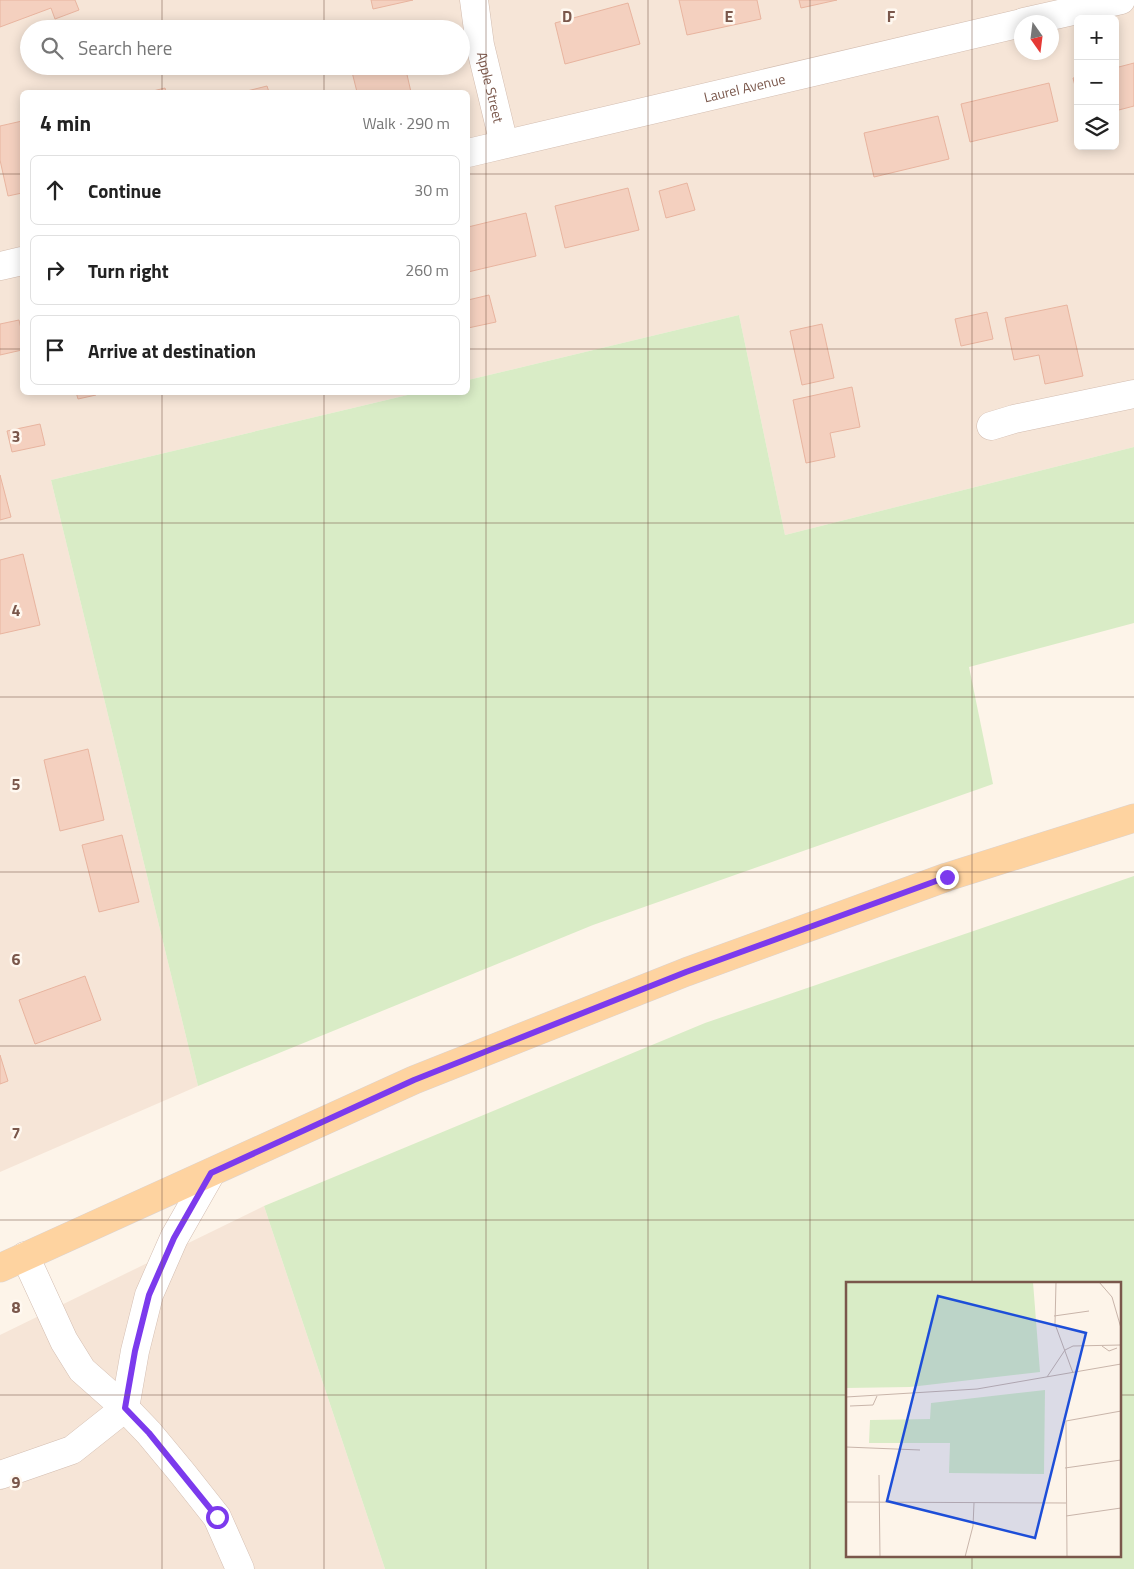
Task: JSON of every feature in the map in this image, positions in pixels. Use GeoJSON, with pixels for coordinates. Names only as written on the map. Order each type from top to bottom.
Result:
{"type":"FeatureCollection","features":[{"type":"Feature","properties":{"kind":"main road"},"geometry":{"type":"LineString","coordinates":[[0,1268],[414,1080],[686,972],[947,877],[1134,818]]}},
{"type":"Feature","properties":{"kind":"street","name":"Apple Street"},"geometry":{"type":"LineString","coordinates":[[474,0],[480,45],[504,144]]}},
{"type":"Feature","properties":{"kind":"street","name":"Laurel Avenue"},"geometry":{"type":"LineString","coordinates":[[1057,15],[1121,0]]}},
{"type":"Feature","properties":{"kind":"street","name":"Laurel Avenue"},"geometry":{"type":"LineString","coordinates":[[470,152],[1014,25]]}},
{"type":"Feature","properties":{"kind":"street"},"geometry":{"type":"LineString","coordinates":[[0,266],[20,261]]}},
{"type":"Feature","properties":{"kind":"street"},"geometry":{"type":"LineString","coordinates":[[991,426],[1014,419],[1134,394]]}},
{"type":"Feature","properties":{"kind":"street"},"geometry":{"type":"LineString","coordinates":[[0,1474],[72,1450],[125,1408],[135,1351],[149,1295],[174,1238],[211,1173]]}},
{"type":"Feature","properties":{"kind":"street"},"geometry":{"type":"LineString","coordinates":[[25,1256],[64,1341],[82,1370],[125,1408],[149,1433],[217,1517],[240,1569]]}},
{"type":"Feature","properties":{"kind":"shaded area"},"geometry":{"type":"Polygon","coordinates":[[[0,0],[1134,0],[1134,447],[785,535],[739,315],[470,380],[470,90],[20,90],[20,395],[408,395],[51,480],[198,1086],[0,1172],[0,0]]]}},
{"type":"Feature","properties":{"kind":"shaded area"},"geometry":{"type":"Polygon","coordinates":[[[264,1206],[385,1569],[0,1569],[0,1335],[264,1206]]]}},
{"type":"Feature","properties":{"kind":"green space"},"geometry":{"type":"Polygon","coordinates":[[[739,315],[785,535],[1134,447],[1134,623],[969,667],[993,784],[593,925],[198,1086],[51,480],[408,395],[470,395],[470,380],[739,315]]]}},
{"type":"Feature","properties":{"kind":"green space"},"geometry":{"type":"Polygon","coordinates":[[[1134,876],[1134,1569],[385,1569],[264,1206],[705,1023],[1134,876]]]}},
{"type":"Feature","properties":{"kind":"building"},"geometry":{"type":"Polygon","coordinates":[[[0,0],[75,0],[79,10],[55,19],[51,8],[0,27],[0,0]]]}},
{"type":"Feature","properties":{"kind":"building"},"geometry":{"type":"Polygon","coordinates":[[[371,0],[413,0],[373,9],[371,0]]]}},
{"type":"Feature","properties":{"kind":"building"},"geometry":{"type":"Polygon","coordinates":[[[679,0],[757,0],[761,19],[687,35],[679,0]]]}},
{"type":"Feature","properties":{"kind":"building"},"geometry":{"type":"Polygon","coordinates":[[[799,0],[837,0],[801,8],[799,0]]]}},
{"type":"Feature","properties":{"kind":"building"},"geometry":{"type":"Polygon","coordinates":[[[628,3],[640,44],[565,64],[555,23],[628,3]]]}},
{"type":"Feature","properties":{"kind":"building"},"geometry":{"type":"Polygon","coordinates":[[[1134,63],[1134,106],[1119,110],[1119,105],[1119,67],[1134,63]]]}},
{"type":"Feature","properties":{"kind":"building"},"geometry":{"type":"Polygon","coordinates":[[[353,75],[407,75],[411,90],[356,90],[353,75]]]}},
{"type":"Feature","properties":{"kind":"building"},"geometry":{"type":"Polygon","coordinates":[[[1049,83],[1058,121],[970,142],[961,104],[1049,83]]]}},
{"type":"Feature","properties":{"kind":"building"},"geometry":{"type":"Polygon","coordinates":[[[267,86],[268,90],[251,90],[267,86]]]}},
{"type":"Feature","properties":{"kind":"building"},"geometry":{"type":"Polygon","coordinates":[[[938,116],[949,159],[874,177],[864,133],[938,116]]]}},
{"type":"Feature","properties":{"kind":"building"},"geometry":{"type":"Polygon","coordinates":[[[20,121],[20,193],[8,196],[0,160],[0,126],[20,121]]]}},
{"type":"Feature","properties":{"kind":"building"},"geometry":{"type":"Polygon","coordinates":[[[687,183],[695,210],[666,218],[659,191],[687,183]]]}},
{"type":"Feature","properties":{"kind":"building"},"geometry":{"type":"Polygon","coordinates":[[[628,188],[639,230],[565,248],[555,206],[628,188]]]}},
{"type":"Feature","properties":{"kind":"building"},"geometry":{"type":"Polygon","coordinates":[[[526,213],[536,256],[470,272],[470,227],[526,213]]]}},
{"type":"Feature","properties":{"kind":"building"},"geometry":{"type":"Polygon","coordinates":[[[489,295],[496,322],[470,328],[470,300],[489,295]]]}},
{"type":"Feature","properties":{"kind":"building"},"geometry":{"type":"Polygon","coordinates":[[[1067,305],[1083,376],[1045,384],[1039,355],[1014,360],[1005,318],[1067,305]]]}},
{"type":"Feature","properties":{"kind":"building"},"geometry":{"type":"Polygon","coordinates":[[[987,312],[993,339],[961,346],[955,319],[987,312]]]}},
{"type":"Feature","properties":{"kind":"building"},"geometry":{"type":"Polygon","coordinates":[[[19,320],[20,350],[0,355],[0,324],[19,320]]]}},
{"type":"Feature","properties":{"kind":"building"},"geometry":{"type":"Polygon","coordinates":[[[822,324],[834,378],[802,385],[790,331],[822,324]]]}},
{"type":"Feature","properties":{"kind":"building"},"geometry":{"type":"Polygon","coordinates":[[[852,387],[860,427],[830,433],[835,457],[806,463],[793,400],[852,387]]]}},
{"type":"Feature","properties":{"kind":"building"},"geometry":{"type":"Polygon","coordinates":[[[77,395],[96,395],[78,399],[77,395]]]}},
{"type":"Feature","properties":{"kind":"building"},"geometry":{"type":"Polygon","coordinates":[[[40,424],[45,445],[12,452],[7,431],[40,424]]]}},
{"type":"Feature","properties":{"kind":"building"},"geometry":{"type":"Polygon","coordinates":[[[0,475],[11,517],[0,520],[0,475]]]}},
{"type":"Feature","properties":{"kind":"building"},"geometry":{"type":"Polygon","coordinates":[[[23,554],[40,625],[0,634],[0,560],[23,554]]]}},
{"type":"Feature","properties":{"kind":"building"},"geometry":{"type":"Polygon","coordinates":[[[88,749],[104,820],[60,831],[44,760],[88,749]]]}},
{"type":"Feature","properties":{"kind":"building"},"geometry":{"type":"Polygon","coordinates":[[[122,835],[139,902],[99,912],[82,845],[122,835]]]}},
{"type":"Feature","properties":{"kind":"building"},"geometry":{"type":"Polygon","coordinates":[[[85,976],[101,1020],[35,1044],[19,1000],[85,976]]]}},
{"type":"Feature","properties":{"kind":"building"},"geometry":{"type":"Polygon","coordinates":[[[0,1055],[8,1081],[0,1084],[0,1055]]]}},
{"type":"Feature","properties":{"kind":"route"},"geometry":{"type":"LineString","coordinates":[[217,1517],[149,1433],[125,1408],[135,1351],[149,1295],[174,1238],[211,1173],[414,1080],[686,972],[947,877]]}}]}
